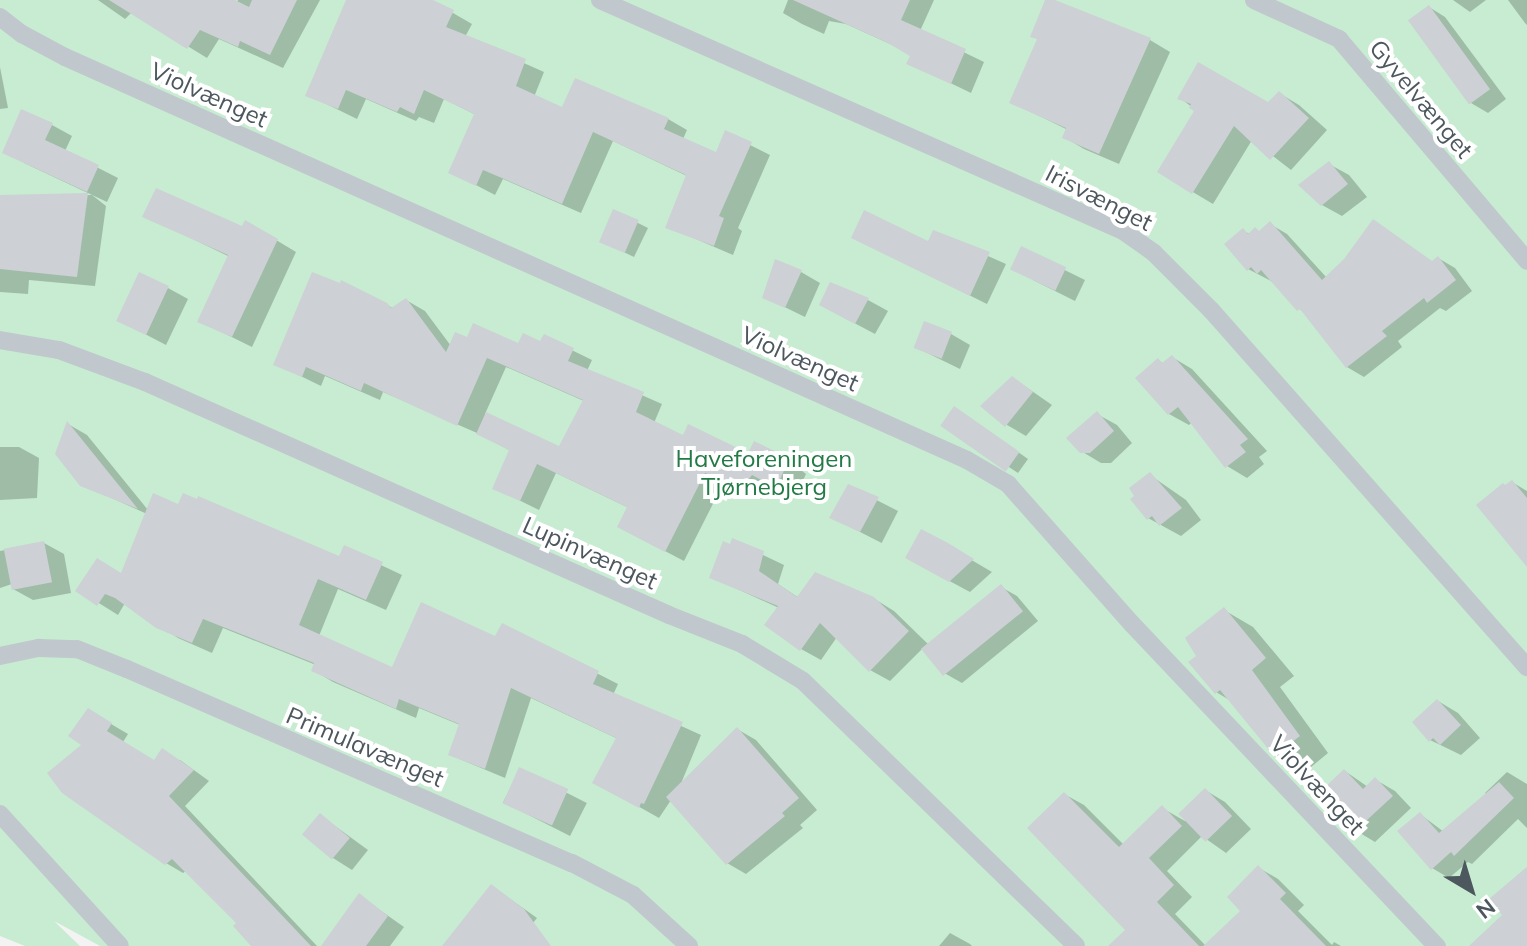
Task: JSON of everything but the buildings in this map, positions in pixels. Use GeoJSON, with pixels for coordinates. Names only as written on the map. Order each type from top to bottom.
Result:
{"type":"FeatureCollection","features":[{"type":"Feature","properties":{"kind":"lane","name":"Irisvænget"},"geometry":{"type":"LineString","coordinates":[[600,0],[1089,215],[1154,253],[1211,310],[1527,667]]}},
{"type":"Feature","properties":{"kind":"lane","name":"Gyvelvænget"},"geometry":{"type":"LineString","coordinates":[[1254,0],[1339,39],[1527,261]]}},
{"type":"Feature","properties":{"kind":"lane","name":"Violvænget"},"geometry":{"type":"LineString","coordinates":[[0,17],[22,34],[65,57],[967,460],[1008,484],[1132,624],[1437,946]]}},
{"type":"Feature","properties":{"kind":"lane","name":"Lupinvænget"},"geometry":{"type":"LineString","coordinates":[[0,340],[59,350],[145,382],[669,615],[742,644],[803,681],[1076,946]]}},
{"type":"Feature","properties":{"kind":"lane","name":"Primulavænget"},"geometry":{"type":"LineString","coordinates":[[0,656],[39,648],[77,649],[127,669],[572,863],[633,895],[689,946]]}},
{"type":"Feature","properties":{"kind":"lane"},"geometry":{"type":"LineString","coordinates":[[0,814],[120,946]]}},
{"type":"Feature","properties":{"kind":"green space","name":"Haveforeningen Tjørnebjerg"},"geometry":{"type":"Polygon","coordinates":[[[0,0],[1527,0],[1527,946],[100,946],[54,921],[80,946],[25,946],[0,936],[0,0]]]}}]}
